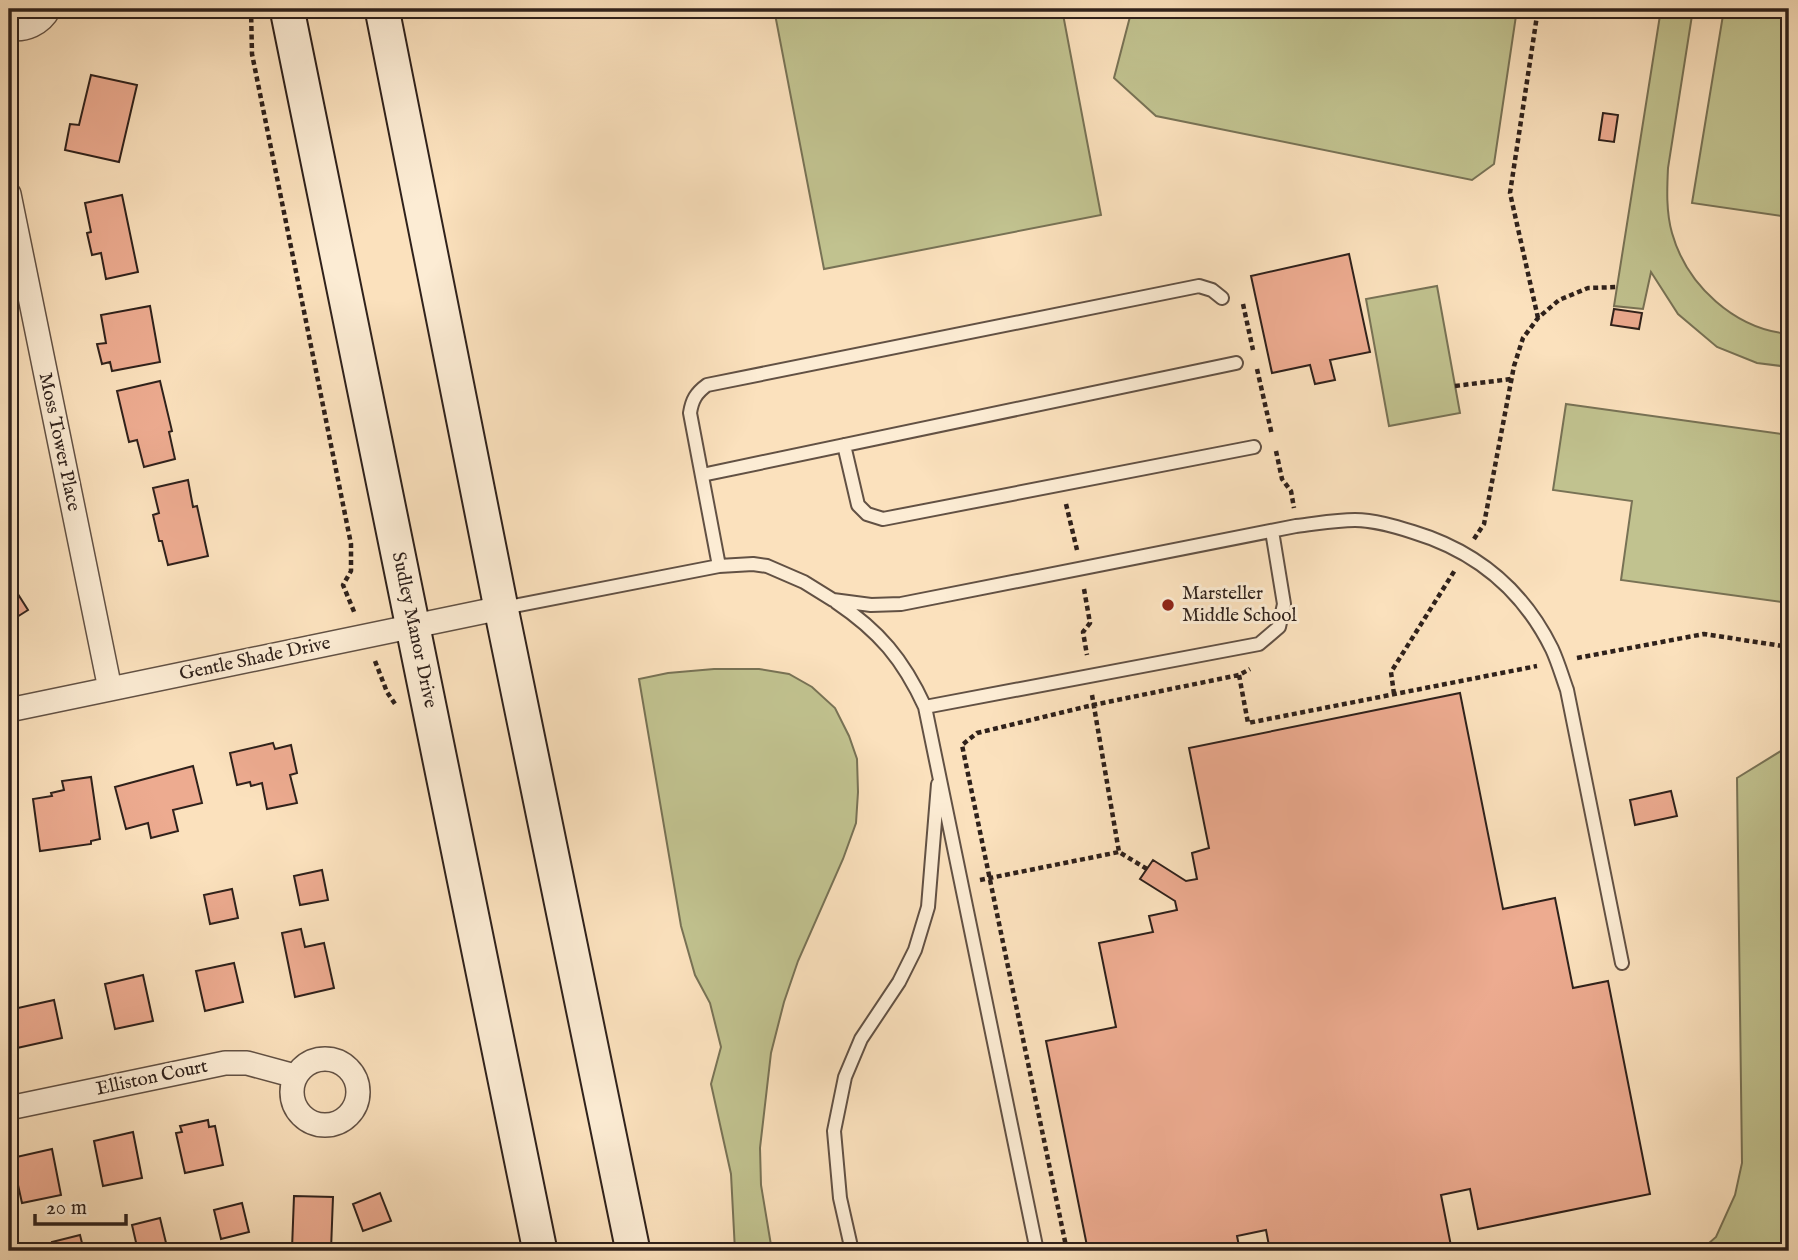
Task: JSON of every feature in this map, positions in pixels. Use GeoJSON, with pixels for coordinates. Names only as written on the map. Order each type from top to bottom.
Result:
{"type":"FeatureCollection","features":[{"type":"Feature","properties":{"kind":"main road","name":"Sudley Manor Drive"},"geometry":{"type":"LineString","coordinates":[[287,9],[540,1251]]}},
{"type":"Feature","properties":{"kind":"main road"},"geometry":{"type":"LineString","coordinates":[[382,9],[633,1251]]}},
{"type":"Feature","properties":{"kind":"street"},"geometry":{"type":"LineString","coordinates":[[9,28],[19,30],[34,25],[50,9]]}},
{"type":"Feature","properties":{"kind":"street","name":"Moss Tower Place"},"geometry":{"type":"LineString","coordinates":[[9,194],[110,689]]}},
{"type":"Feature","properties":{"kind":"street","name":"Gentle Shade Drive"},"geometry":{"type":"LineString","coordinates":[[9,710],[501,608]]}},
{"type":"Feature","properties":{"kind":"street","name":"Elliston Court"},"geometry":{"type":"LineString","coordinates":[[9,1108],[225,1063],[247,1063],[295,1076]]}},
{"type":"Feature","properties":{"kind":"lane"},"geometry":{"type":"LineString","coordinates":[[719,566],[690,413],[692,400],[707,385],[1199,286],[1212,290],[1222,298]]}},
{"type":"Feature","properties":{"kind":"lane"},"geometry":{"type":"LineString","coordinates":[[702,475],[1236,363]]}},
{"type":"Feature","properties":{"kind":"lane"},"geometry":{"type":"LineString","coordinates":[[844,445],[858,505],[867,513],[883,519],[1254,447]]}},
{"type":"Feature","properties":{"kind":"lane"},"geometry":{"type":"LineString","coordinates":[[833,600],[871,605],[901,604],[1296,526],[1356,520],[1389,524],[1430,537],[1465,554],[1503,580],[1530,613],[1552,650],[1567,690],[1622,963]]}},
{"type":"Feature","properties":{"kind":"lane"},"geometry":{"type":"LineString","coordinates":[[925,707],[1259,644],[1279,627],[1284,604],[1272,530]]}},
{"type":"Feature","properties":{"kind":"lane"},"geometry":{"type":"LineString","coordinates":[[501,608],[719,566],[753,564],[767,566],[804,582],[833,600],[855,615],[896,655],[925,707],[1037,1251]]}},
{"type":"Feature","properties":{"kind":"lane"},"geometry":{"type":"LineString","coordinates":[[852,1251],[840,1198],[834,1131],[845,1077],[861,1039],[899,982],[915,950],[928,907],[939,770]]}},
{"type":"Feature","properties":{"kind":"path"},"geometry":{"type":"LineString","coordinates":[[251,9],[252,54],[351,544],[351,571],[343,585]]}},
{"type":"Feature","properties":{"kind":"path"},"geometry":{"type":"LineString","coordinates":[[1538,9],[1510,193],[1538,318]]}},
{"type":"Feature","properties":{"kind":"path"},"geometry":{"type":"LineString","coordinates":[[1395,694],[1391,672],[1483,524],[1511,379],[1523,338],[1538,318],[1559,299],[1588,288],[1618,287]]}},
{"type":"Feature","properties":{"kind":"path"},"geometry":{"type":"LineString","coordinates":[[1455,386],[1511,379]]}},
{"type":"Feature","properties":{"kind":"path"},"geometry":{"type":"LineString","coordinates":[[1239,675],[1248,723],[1704,634],[1789,647]]}},
{"type":"Feature","properties":{"kind":"path"},"geometry":{"type":"LineString","coordinates":[[1067,1251],[961,745],[977,733],[1093,705]]}},
{"type":"Feature","properties":{"kind":"path"},"geometry":{"type":"LineString","coordinates":[[962,884],[1119,852]]}},
{"type":"Feature","properties":{"kind":"green space"},"geometry":{"type":"Polygon","coordinates":[[[774,9],[1062,9],[1101,215],[824,269],[774,9]]]}},
{"type":"Feature","properties":{"kind":"green space"},"geometry":{"type":"Polygon","coordinates":[[[1132,9],[1517,9],[1494,164],[1472,180],[1156,116],[1114,78],[1132,9]]]}},
{"type":"Feature","properties":{"kind":"green space"},"geometry":{"type":"Polygon","coordinates":[[[1661,9],[1693,9],[1668,168],[1668,209],[1672,233],[1689,270],[1716,302],[1750,324],[1789,334],[1789,367],[1757,363],[1717,347],[1678,314],[1651,272],[1643,309],[1614,306],[1661,9]]]}},
{"type":"Feature","properties":{"kind":"green space"},"geometry":{"type":"Polygon","coordinates":[[[1724,9],[1789,9],[1789,217],[1692,203],[1724,9]]]}},
{"type":"Feature","properties":{"kind":"green space"},"geometry":{"type":"Polygon","coordinates":[[[1437,286],[1460,413],[1389,426],[1366,299],[1437,286]]]}},
{"type":"Feature","properties":{"kind":"green space"},"geometry":{"type":"Polygon","coordinates":[[[1566,404],[1789,435],[1789,603],[1621,580],[1632,501],[1553,490],[1566,404]]]}},
{"type":"Feature","properties":{"kind":"green space"},"geometry":{"type":"Polygon","coordinates":[[[759,669],[789,674],[812,687],[835,708],[857,759],[856,823],[798,961],[771,1053],[760,1148],[761,1185],[772,1251],[735,1251],[731,1174],[711,1084],[721,1047],[710,1003],[695,975],[681,926],[639,679],[668,673],[759,669]]]}},
{"type":"Feature","properties":{"kind":"green space"},"geometry":{"type":"Polygon","coordinates":[[[1789,746],[1789,1251],[1700,1251],[1716,1237],[1735,1195],[1742,1163],[1737,778],[1789,746]]]}},
{"type":"Feature","properties":{"kind":"building"},"geometry":{"type":"Polygon","coordinates":[[[91,75],[137,85],[119,162],[65,150],[70,124],[79,125],[91,75]]]}},
{"type":"Feature","properties":{"kind":"building"},"geometry":{"type":"Polygon","coordinates":[[[1603,113],[1618,115],[1614,142],[1599,140],[1603,113]]]}},
{"type":"Feature","properties":{"kind":"building"},"geometry":{"type":"Polygon","coordinates":[[[122,195],[138,272],[106,279],[101,253],[92,255],[85,203],[122,195]]]}},
{"type":"Feature","properties":{"kind":"building"},"geometry":{"type":"Polygon","coordinates":[[[1349,254],[1370,352],[1330,360],[1335,380],[1315,384],[1310,365],[1272,373],[1251,276],[1349,254]]]}},
{"type":"Feature","properties":{"kind":"building"},"geometry":{"type":"Polygon","coordinates":[[[150,306],[160,362],[112,371],[110,362],[102,364],[97,344],[106,343],[101,315],[150,306]]]}},
{"type":"Feature","properties":{"kind":"building"},"geometry":{"type":"Polygon","coordinates":[[[1614,309],[1642,313],[1639,329],[1611,325],[1614,309]]]}},
{"type":"Feature","properties":{"kind":"building"},"geometry":{"type":"Polygon","coordinates":[[[160,381],[172,431],[169,432],[175,459],[144,467],[137,440],[129,442],[117,391],[160,381]]]}},
{"type":"Feature","properties":{"kind":"building"},"geometry":{"type":"Polygon","coordinates":[[[188,480],[208,556],[168,565],[153,515],[159,513],[153,488],[188,480]]]}},
{"type":"Feature","properties":{"kind":"building"},"geometry":{"type":"Polygon","coordinates":[[[9,580],[28,610],[9,622],[9,580]]]}},
{"type":"Feature","properties":{"kind":"building"},"geometry":{"type":"Polygon","coordinates":[[[1460,693],[1503,909],[1555,898],[1573,988],[1608,981],[1650,1194],[1478,1229],[1470,1189],[1441,1195],[1452,1251],[1270,1251],[1266,1230],[1237,1236],[1240,1251],[1088,1251],[1046,1041],[1116,1027],[1099,943],[1153,932],[1149,916],[1177,910],[1175,901],[1140,879],[1153,860],[1186,881],[1197,879],[1192,853],[1209,848],[1189,748],[1460,693]]]}},
{"type":"Feature","properties":{"kind":"building"},"geometry":{"type":"Polygon","coordinates":[[[273,743],[275,749],[291,745],[297,773],[290,775],[297,803],[267,809],[262,783],[251,786],[250,782],[237,785],[230,753],[273,743]]]}},
{"type":"Feature","properties":{"kind":"building"},"geometry":{"type":"Polygon","coordinates":[[[193,766],[202,803],[173,810],[178,831],[151,838],[148,823],[126,829],[115,787],[193,766]]]}},
{"type":"Feature","properties":{"kind":"building"},"geometry":{"type":"Polygon","coordinates":[[[91,777],[100,839],[91,841],[91,844],[40,851],[33,799],[52,796],[51,793],[64,790],[62,781],[91,777]]]}},
{"type":"Feature","properties":{"kind":"building"},"geometry":{"type":"Polygon","coordinates":[[[1671,791],[1677,816],[1635,825],[1630,800],[1671,791]]]}},
{"type":"Feature","properties":{"kind":"building"},"geometry":{"type":"Polygon","coordinates":[[[322,870],[328,900],[300,905],[294,876],[322,870]]]}},
{"type":"Feature","properties":{"kind":"building"},"geometry":{"type":"Polygon","coordinates":[[[232,889],[238,918],[210,924],[204,895],[232,889]]]}},
{"type":"Feature","properties":{"kind":"building"},"geometry":{"type":"Polygon","coordinates":[[[301,929],[305,947],[324,943],[334,988],[295,997],[282,933],[301,929]]]}},
{"type":"Feature","properties":{"kind":"building"},"geometry":{"type":"Polygon","coordinates":[[[234,963],[243,1002],[205,1011],[196,971],[234,963]]]}},
{"type":"Feature","properties":{"kind":"building"},"geometry":{"type":"Polygon","coordinates":[[[143,975],[153,1021],[115,1029],[105,984],[143,975]]]}},
{"type":"Feature","properties":{"kind":"building"},"geometry":{"type":"Polygon","coordinates":[[[54,1000],[62,1038],[17,1048],[9,1010],[54,1000]]]}},
{"type":"Feature","properties":{"kind":"building"},"geometry":{"type":"Polygon","coordinates":[[[208,1120],[209,1127],[215,1126],[223,1165],[185,1173],[176,1133],[182,1132],[180,1126],[208,1120]]]}},
{"type":"Feature","properties":{"kind":"building"},"geometry":{"type":"Polygon","coordinates":[[[133,1132],[142,1178],[103,1186],[94,1141],[133,1132]]]}},
{"type":"Feature","properties":{"kind":"building"},"geometry":{"type":"Polygon","coordinates":[[[52,1149],[61,1195],[22,1203],[12,1158],[52,1149]]]}},
{"type":"Feature","properties":{"kind":"building"},"geometry":{"type":"Polygon","coordinates":[[[380,1193],[391,1221],[363,1231],[353,1204],[380,1193]]]}},
{"type":"Feature","properties":{"kind":"building"},"geometry":{"type":"Polygon","coordinates":[[[294,1196],[333,1197],[331,1250],[292,1249],[294,1196]]]}},
{"type":"Feature","properties":{"kind":"building"},"geometry":{"type":"Polygon","coordinates":[[[242,1203],[249,1232],[221,1239],[214,1210],[242,1203]]]}},
{"type":"Feature","properties":{"kind":"building"},"geometry":{"type":"Polygon","coordinates":[[[160,1218],[167,1247],[138,1251],[132,1225],[160,1218]]]}},
{"type":"Feature","properties":{"kind":"building"},"geometry":{"type":"Polygon","coordinates":[[[80,1235],[84,1251],[54,1251],[52,1242],[80,1235]]]}},
{"type":"Feature","properties":{"kind":"place","name":"Marsteller Middle School"},"geometry":{"type":"Point","coordinates":[1168,605]}}]}
